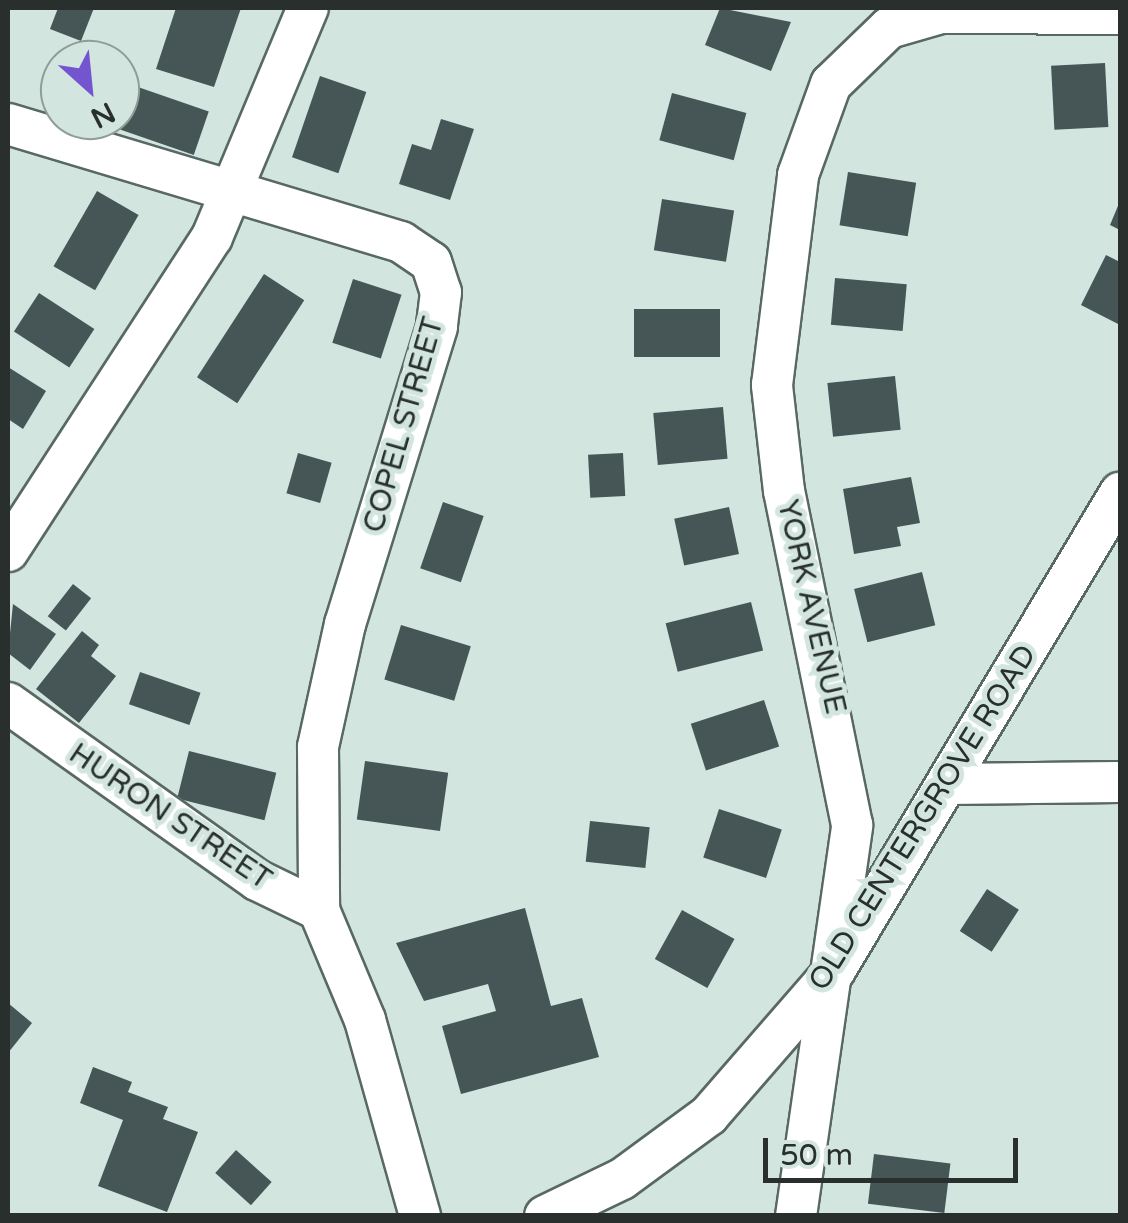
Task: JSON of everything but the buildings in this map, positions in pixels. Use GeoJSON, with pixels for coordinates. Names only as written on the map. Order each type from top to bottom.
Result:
{"type":"FeatureCollection","features":[{"type":"Feature","properties":{"kind":"street"},"geometry":{"type":"LineString","coordinates":[[8,551],[234,193],[308,8]]}},
{"type":"Feature","properties":{"kind":"street","name":"YORK AVENUE"},"geometry":{"type":"LineString","coordinates":[[796,1216],[836,970],[852,825],[784,490],[776,332],[812,123],[850,58],[889,28],[941,13],[1120,14]]}},
{"type":"Feature","properties":{"kind":"street","name":"COPEL STREET"},"geometry":{"type":"LineString","coordinates":[[8,124],[402,242],[431,262],[441,292],[318,747],[319,910]]}},
{"type":"Feature","properties":{"kind":"street","name":"OLD CENTERGROVE ROAD"},"geometry":{"type":"LineString","coordinates":[[545,1216],[622,1179],[708,1115],[836,970],[1120,493]]}},
{"type":"Feature","properties":{"kind":"street","name":"HURON STREET"},"geometry":{"type":"LineString","coordinates":[[8,703],[257,880],[319,910]]}},
{"type":"Feature","properties":{"kind":"street"},"geometry":{"type":"LineString","coordinates":[[947,784],[1120,782]]}},
{"type":"Feature","properties":{"kind":"street"},"geometry":{"type":"LineString","coordinates":[[319,910],[365,1020],[420,1216]]}}]}
